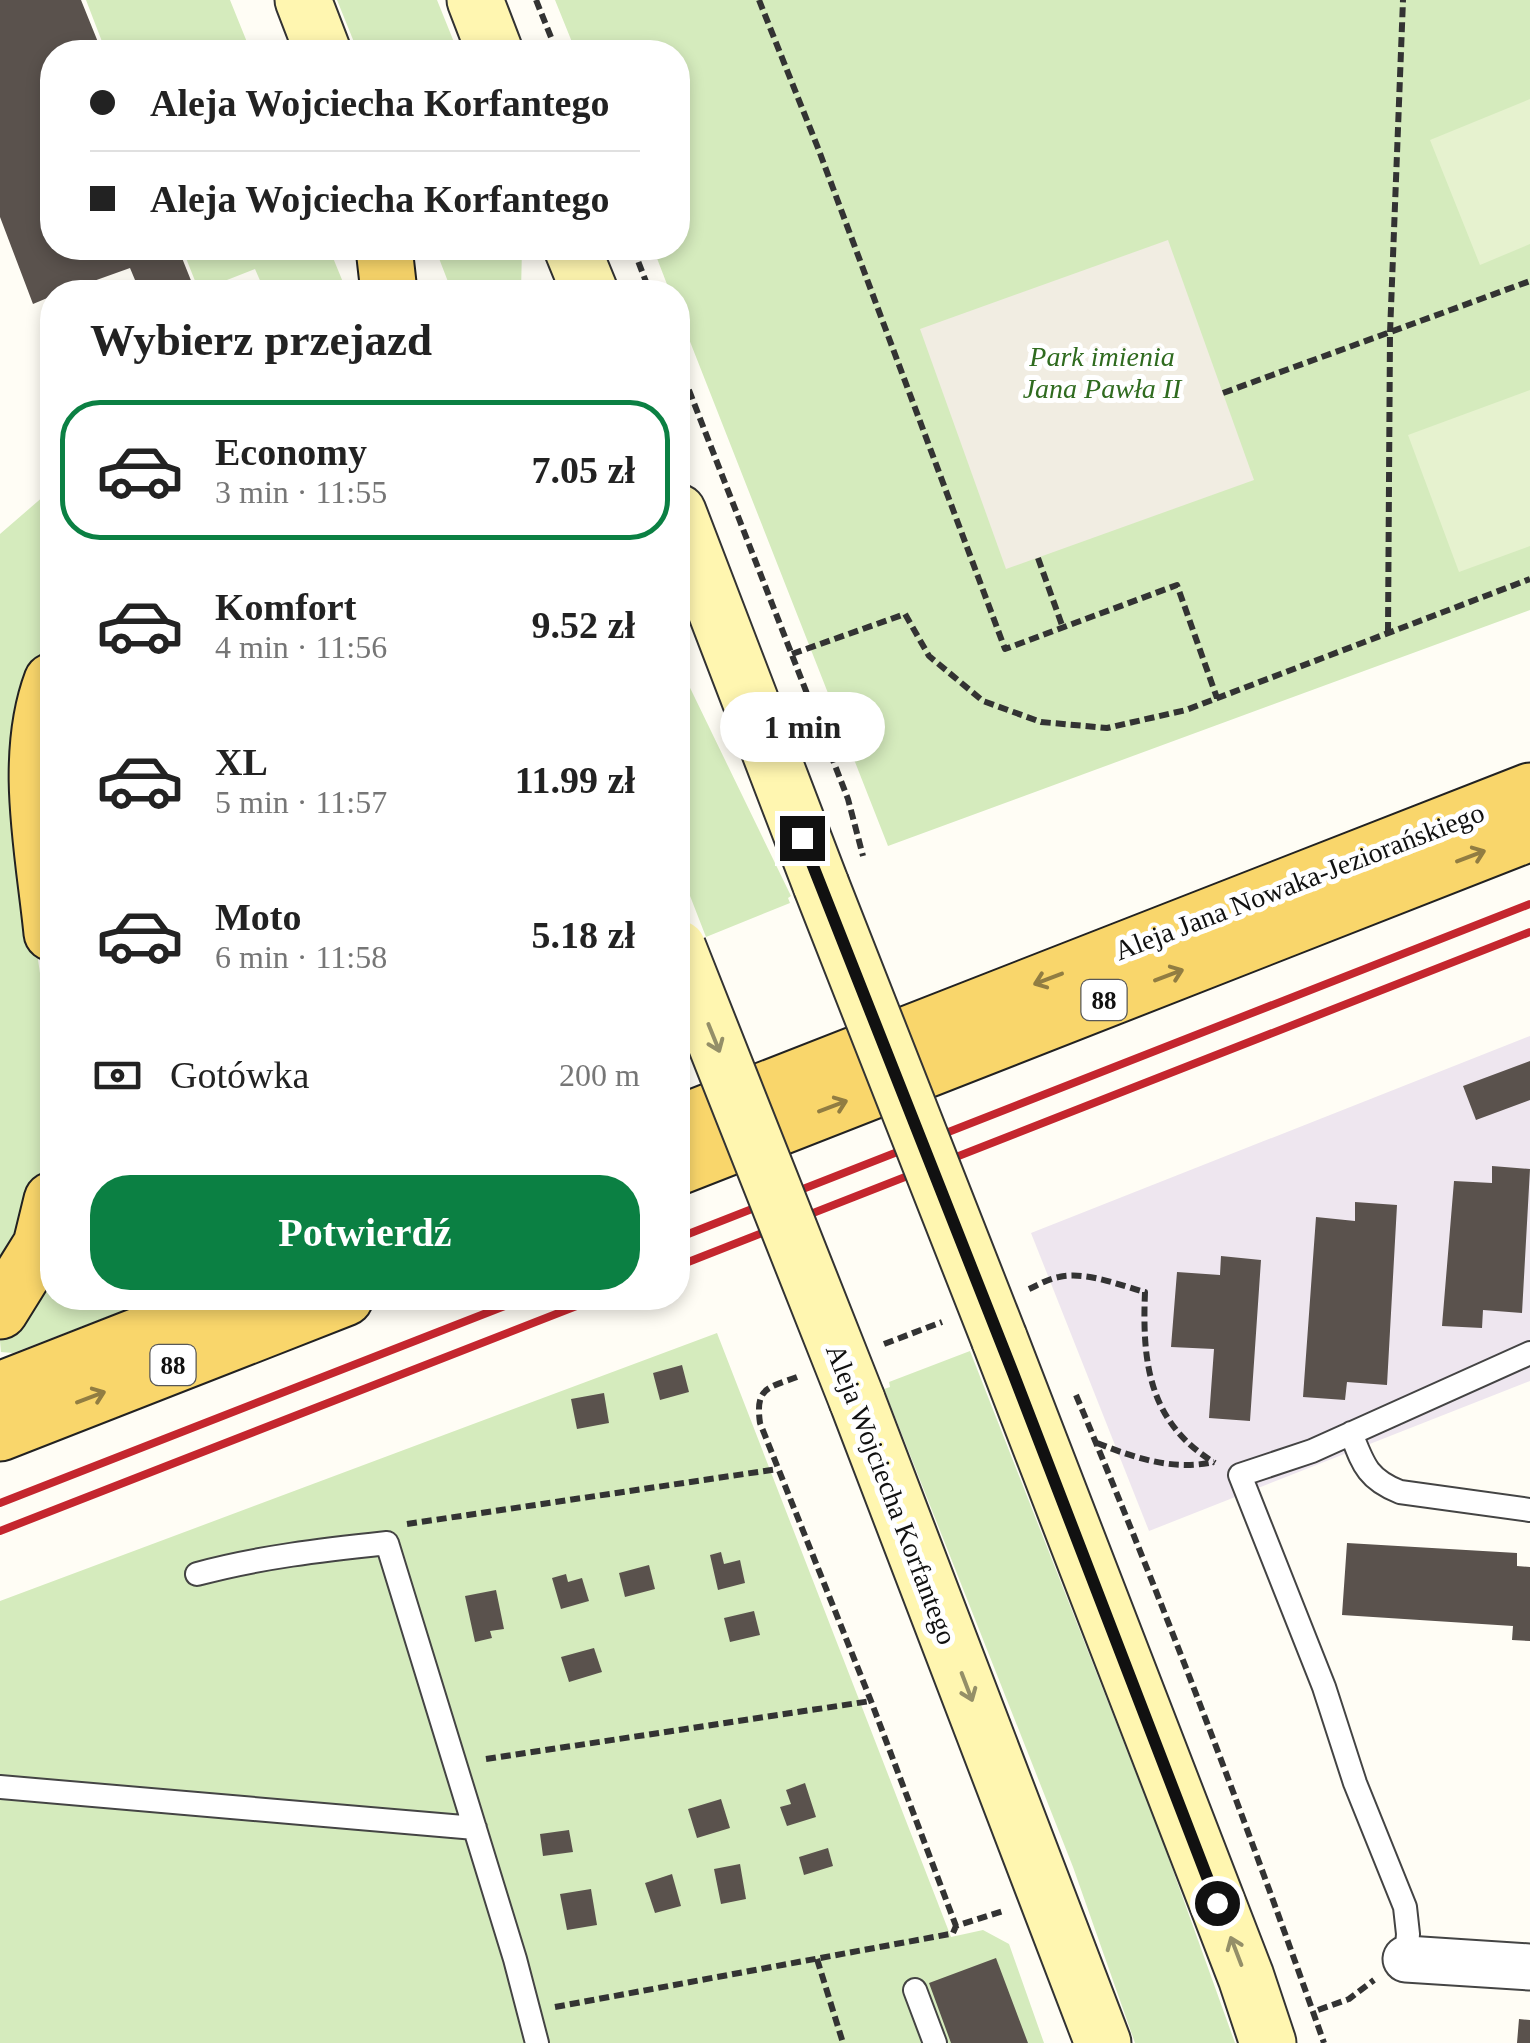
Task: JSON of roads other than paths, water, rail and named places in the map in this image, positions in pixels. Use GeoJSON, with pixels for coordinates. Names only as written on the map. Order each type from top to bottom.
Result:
{"type":"FeatureCollection","features":[{"type":"Feature","properties":{"kind":"main road"},"geometry":{"type":"LineString","coordinates":[[303,0],[319,40]]}},
{"type":"Feature","properties":{"kind":"main road"},"geometry":{"type":"LineString","coordinates":[[475,0],[490,40]]}},
{"type":"Feature","properties":{"kind":"main road"},"geometry":{"type":"LineString","coordinates":[[690,538],[843,876],[999,1338],[1268,2043]]}},
{"type":"Feature","properties":{"kind":"main road"},"geometry":{"type":"LineString","coordinates":[[40,748],[40,820]]}},
{"type":"Feature","properties":{"kind":"main road","name":"Aleja Jana Nowaka-Jeziorańskiego"},"geometry":{"type":"LineString","coordinates":[[690,1130],[1530,791]]}},
{"type":"Feature","properties":{"kind":"main road","name":"Aleja Jana Nowaka-Jeziorańskiego"},"geometry":{"type":"LineString","coordinates":[[690,1130],[1530,833]]}},
{"type":"Feature","properties":{"kind":"main road","name":"Aleja Wojciecha Korfantego"},"geometry":{"type":"LineString","coordinates":[[690,977],[1103,2043]]}},
{"type":"Feature","properties":{"kind":"main road"},"geometry":{"type":"LineString","coordinates":[[0,1311],[40,1246]]}},
{"type":"Feature","properties":{"kind":"main road","name":"88"},"geometry":{"type":"LineString","coordinates":[[0,1390],[203,1310]]}},
{"type":"Feature","properties":{"kind":"main road","name":"88"},"geometry":{"type":"LineString","coordinates":[[0,1433],[314,1310]]}},
{"type":"Feature","properties":{"kind":"street"},"geometry":{"type":"LineString","coordinates":[[1406,1959],[1530,1967]]}},
{"type":"Feature","properties":{"kind":"lane"},"geometry":{"type":"LineString","coordinates":[[1406,1959],[1405,1907],[1355,1783],[1324,1686],[1240,1475],[1312,1450],[1530,1353]]}},
{"type":"Feature","properties":{"kind":"lane"},"geometry":{"type":"LineString","coordinates":[[1351,1433],[1370,1475],[1385,1486],[1400,1492],[1530,1510]]}},
{"type":"Feature","properties":{"kind":"lane"},"geometry":{"type":"LineString","coordinates":[[197,1574],[284,1554],[387,1543],[536,2043]]}},
{"type":"Feature","properties":{"kind":"lane"},"geometry":{"type":"LineString","coordinates":[[0,1787],[474,1828]]}},
{"type":"Feature","properties":{"kind":"lane"},"geometry":{"type":"LineString","coordinates":[[915,1990],[935,2043]]}},
{"type":"Feature","properties":{"kind":"railway"},"geometry":{"type":"LineString","coordinates":[[690,1233],[1530,904]]}},
{"type":"Feature","properties":{"kind":"railway"},"geometry":{"type":"LineString","coordinates":[[690,1261],[1530,932]]}},
{"type":"Feature","properties":{"kind":"railway"},"geometry":{"type":"LineString","coordinates":[[0,1503],[494,1310]]}},
{"type":"Feature","properties":{"kind":"railway"},"geometry":{"type":"LineString","coordinates":[[0,1531],[566,1310]]}},
{"type":"Feature","properties":{"kind":"park label","name":"Park imienia Jana Pawła II"},"geometry":{"type":"Point","coordinates":[1102,372]}}]}
